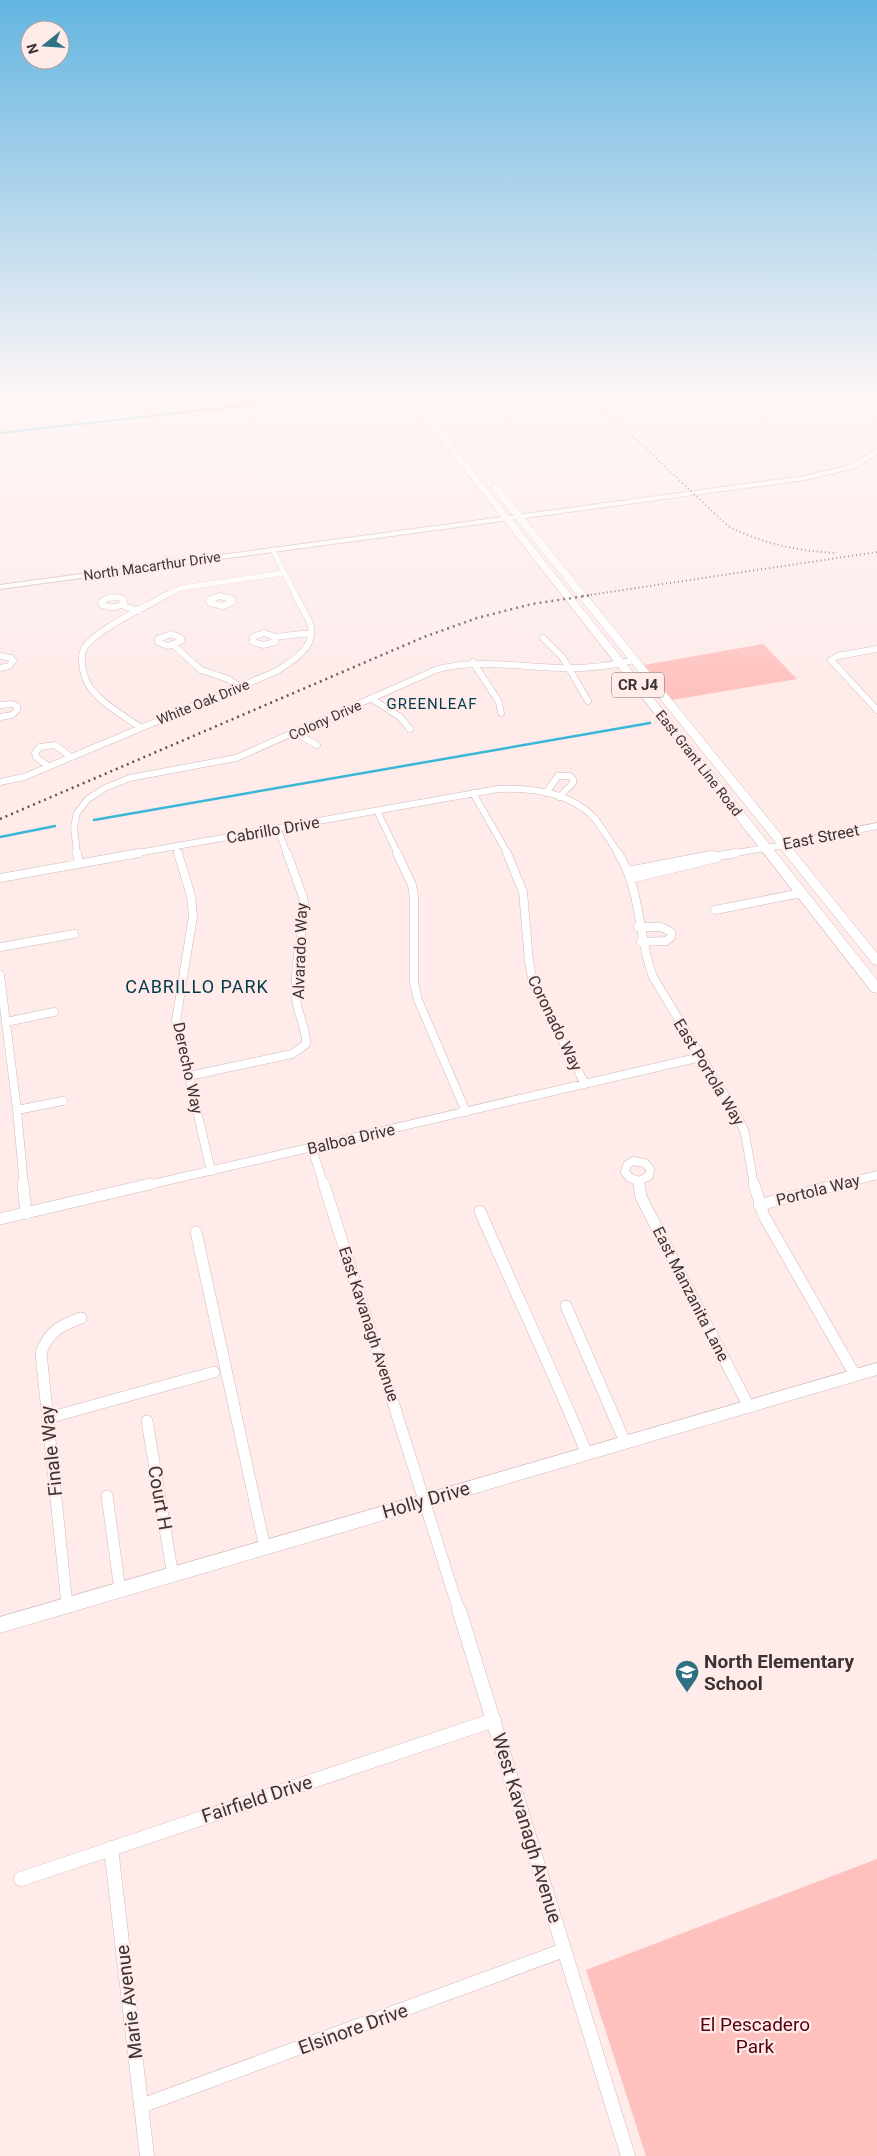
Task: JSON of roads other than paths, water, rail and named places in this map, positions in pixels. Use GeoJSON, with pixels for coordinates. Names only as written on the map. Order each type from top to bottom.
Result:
{"type":"FeatureCollection","features":[{"type":"Feature","properties":{"kind":"main road","name":"East Grant Line Road"},"geometry":{"type":"LineString","coordinates":[[495,496],[634,660],[877,961]]}},
{"type":"Feature","properties":{"kind":"main road","name":"East Grant Line Road"},"geometry":{"type":"LineString","coordinates":[[499,496],[514,519],[621,664],[877,989]]}},
{"type":"Feature","properties":{"kind":"main road","name":"North Macarthur Drive"},"geometry":{"type":"LineString","coordinates":[[0,594],[673,496]]}},
{"type":"Feature","properties":{"kind":"main road","name":"North Macarthur Drive"},"geometry":{"type":"LineString","coordinates":[[514,519],[710,496]]}},
{"type":"Feature","properties":{"kind":"main road","name":"North Macarthur Drive"},"geometry":{"type":"LineString","coordinates":[[0,587],[275,553]]}},
{"type":"Feature","properties":{"kind":"street"},"geometry":{"type":"LineString","coordinates":[[275,553],[311,627],[311,633],[275,637]]}},
{"type":"Feature","properties":{"kind":"street"},"geometry":{"type":"LineString","coordinates":[[141,728],[91,688],[86,678],[82,659],[86,646],[92,640],[139,611],[181,588],[284,574]]}},
{"type":"Feature","properties":{"kind":"street"},"geometry":{"type":"LineString","coordinates":[[214,583],[218,596]]}},
{"type":"Feature","properties":{"kind":"street"},"geometry":{"type":"LineString","coordinates":[[121,605],[139,611]]}},
{"type":"Feature","properties":{"kind":"street","name":"White Oak Drive"},"geometry":{"type":"LineString","coordinates":[[0,782],[24,777],[241,687],[290,663],[308,644],[311,633]]}},
{"type":"Feature","properties":{"kind":"street"},"geometry":{"type":"LineString","coordinates":[[542,638],[552,644],[588,700]]}},
{"type":"Feature","properties":{"kind":"street"},"geometry":{"type":"LineString","coordinates":[[173,646],[201,670],[228,679],[241,687]]}},
{"type":"Feature","properties":{"kind":"street"},"geometry":{"type":"LineString","coordinates":[[877,650],[833,658],[832,663],[877,710]]}},
{"type":"Feature","properties":{"kind":"street"},"geometry":{"type":"LineString","coordinates":[[0,656],[11,658],[13,661],[9,666],[0,668]]}},
{"type":"Feature","properties":{"kind":"street","name":"Colony Drive"},"geometry":{"type":"LineString","coordinates":[[78,864],[74,833],[75,819],[85,803],[102,790],[130,778],[236,758],[438,669],[473,662],[494,662],[536,667],[590,668],[621,664],[634,660]]}},
{"type":"Feature","properties":{"kind":"street"},"geometry":{"type":"LineString","coordinates":[[473,662],[499,702],[501,713]]}},
{"type":"Feature","properties":{"kind":"street"},"geometry":{"type":"LineString","coordinates":[[372,699],[400,717],[410,729]]}},
{"type":"Feature","properties":{"kind":"street"},"geometry":{"type":"LineString","coordinates":[[0,705],[12,704],[17,706],[17,710],[12,715],[0,716]]}},
{"type":"Feature","properties":{"kind":"street"},"geometry":{"type":"LineString","coordinates":[[295,733],[316,745]]}},
{"type":"Feature","properties":{"kind":"street"},"geometry":{"type":"LineString","coordinates":[[49,767],[35,753],[40,748],[55,745],[71,757]]}},
{"type":"Feature","properties":{"kind":"street"},"geometry":{"type":"LineString","coordinates":[[560,797],[572,783],[573,779],[570,776],[558,776],[546,793],[560,797],[588,812],[598,824],[629,875]]}},
{"type":"Feature","properties":{"kind":"street","name":"Cabrillo Drive"},"geometry":{"type":"LineString","coordinates":[[0,878],[473,793],[513,788],[546,793]]}},
{"type":"Feature","properties":{"kind":"street","name":"Coronado Way"},"geometry":{"type":"LineString","coordinates":[[473,793],[518,874],[523,892],[529,968],[533,984],[586,1084]]}},
{"type":"Feature","properties":{"kind":"street"},"geometry":{"type":"LineString","coordinates":[[377,811],[412,885],[414,897],[414,983],[418,1000],[466,1112]]}},
{"type":"Feature","properties":{"kind":"street","name":"East Street"},"geometry":{"type":"LineString","coordinates":[[629,875],[706,862],[715,860],[719,856],[877,826]]}},
{"type":"Feature","properties":{"kind":"street","name":"Alvarado Way"},"geometry":{"type":"LineString","coordinates":[[189,1076],[292,1054],[306,1044],[306,1036],[296,1002],[296,986],[305,909],[303,897],[278,829]]}},
{"type":"Feature","properties":{"kind":"street","name":"Derecho Way"},"geometry":{"type":"LineString","coordinates":[[176,847],[192,907],[193,924],[177,1002],[176,1020],[211,1171]]}},
{"type":"Feature","properties":{"kind":"street","name":"East Portola Way"},"geometry":{"type":"LineString","coordinates":[[629,875],[644,957],[652,976],[739,1119],[745,1133],[751,1176],[759,1205],[855,1375]]}},
{"type":"Feature","properties":{"kind":"street"},"geometry":{"type":"LineString","coordinates":[[715,910],[801,893]]}},
{"type":"Feature","properties":{"kind":"street"},"geometry":{"type":"LineString","coordinates":[[638,928],[661,927],[671,932],[671,937],[666,941],[641,942]]}},
{"type":"Feature","properties":{"kind":"street"},"geometry":{"type":"LineString","coordinates":[[0,948],[74,934]]}},
{"type":"Feature","properties":{"kind":"street"},"geometry":{"type":"LineString","coordinates":[[0,975],[26,1214]]}},
{"type":"Feature","properties":{"kind":"street"},"geometry":{"type":"LineString","coordinates":[[6,1022],[54,1012]]}},
{"type":"Feature","properties":{"kind":"street","name":"Balboa Drive"},"geometry":{"type":"LineString","coordinates":[[0,1219],[701,1057]]}},
{"type":"Feature","properties":{"kind":"street"},"geometry":{"type":"LineString","coordinates":[[16,1110],[63,1101]]}},
{"type":"Feature","properties":{"kind":"street","name":"East Kavanagh Avenue"},"geometry":{"type":"LineString","coordinates":[[312,1148],[425,1500]]}},
{"type":"Feature","properties":{"kind":"street","name":"Portola Way"},"geometry":{"type":"LineString","coordinates":[[759,1205],[877,1175]]}},
{"type":"Feature","properties":{"kind":"street","name":"East Manzanita Lane"},"geometry":{"type":"LineString","coordinates":[[639,1180],[641,1198],[749,1407]]}},
{"type":"Feature","properties":{"kind":"street"},"geometry":{"type":"LineString","coordinates":[[480,1211],[518,1300],[548,1361],[587,1454]]}},
{"type":"Feature","properties":{"kind":"street"},"geometry":{"type":"LineString","coordinates":[[196,1232],[265,1548]]}},
{"type":"Feature","properties":{"kind":"street"},"geometry":{"type":"LineString","coordinates":[[566,1306],[626,1442]]}},
{"type":"Feature","properties":{"kind":"street","name":"Finale Way"},"geometry":{"type":"LineString","coordinates":[[67,1605],[41,1353],[44,1342],[52,1331],[81,1318]]}},
{"type":"Feature","properties":{"kind":"street","name":"Holly Drive"},"geometry":{"type":"LineString","coordinates":[[0,1625],[173,1576],[877,1368]]}},
{"type":"Feature","properties":{"kind":"street"},"geometry":{"type":"LineString","coordinates":[[48,1418],[214,1372]]}},
{"type":"Feature","properties":{"kind":"street","name":"Court H"},"geometry":{"type":"LineString","coordinates":[[146,1421],[173,1576]]}},
{"type":"Feature","properties":{"kind":"street"},"geometry":{"type":"LineString","coordinates":[[107,1496],[120,1590]]}},
{"type":"Feature","properties":{"kind":"street","name":"West Kavanagh Avenue"},"geometry":{"type":"LineString","coordinates":[[425,1500],[628,2156]]}},
{"type":"Feature","properties":{"kind":"street","name":"Fairfield Drive"},"geometry":{"type":"LineString","coordinates":[[21,1879],[494,1720]]}},
{"type":"Feature","properties":{"kind":"street","name":"Marie Avenue"},"geometry":{"type":"LineString","coordinates":[[111,1848],[147,2156]]}},
{"type":"Feature","properties":{"kind":"street","name":"Elsinore Drive"},"geometry":{"type":"LineString","coordinates":[[141,2106],[564,1950]]}},
{"type":"Feature","properties":{"kind":"waterway"},"geometry":{"type":"LineString","coordinates":[[94,820],[650,723]]}},
{"type":"Feature","properties":{"kind":"waterway"},"geometry":{"type":"LineString","coordinates":[[0,837],[55,826]]}},
{"type":"Feature","properties":{"kind":"railway"},"geometry":{"type":"LineString","coordinates":[[696,496],[728,526],[754,538],[781,546],[837,553]]}},
{"type":"Feature","properties":{"kind":"railway"},"geometry":{"type":"LineString","coordinates":[[583,596],[877,552]]}},
{"type":"Feature","properties":{"kind":"railway"},"geometry":{"type":"LineString","coordinates":[[0,819],[424,637],[477,618],[532,604],[592,595]]}},
{"type":"Feature","properties":{"kind":"place","name":"North Elementary School"},"geometry":{"type":"Point","coordinates":[687,1693]}},
{"type":"Feature","properties":{"kind":"district","name":"GREENLEAF"},"geometry":{"type":"Point","coordinates":[432,704]}},
{"type":"Feature","properties":{"kind":"district","name":"CABRILLO PARK"},"geometry":{"type":"Point","coordinates":[197,986]}},
{"type":"Feature","properties":{"kind":"park label","name":"El Pescadero Park"},"geometry":{"type":"Point","coordinates":[755,2035]}}]}
